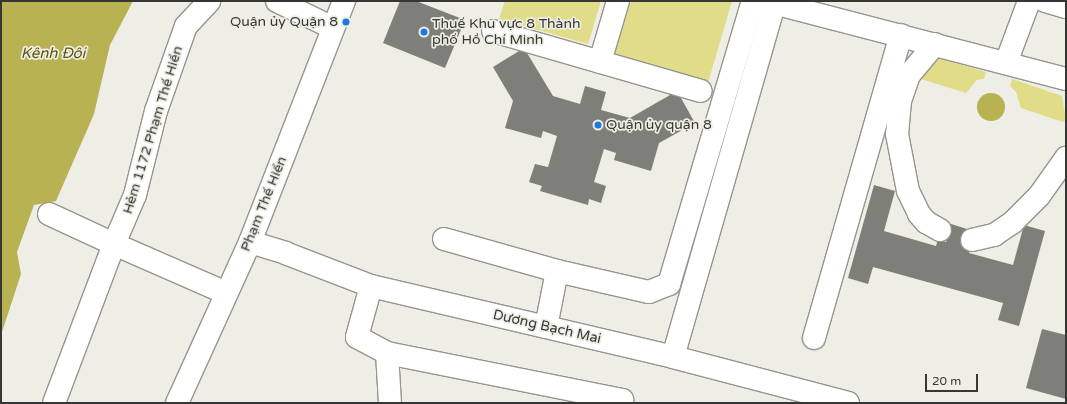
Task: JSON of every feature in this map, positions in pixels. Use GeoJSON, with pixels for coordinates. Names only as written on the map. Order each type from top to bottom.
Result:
{"type":"FeatureCollection","features":[{"type":"Feature","properties":{"kind":"street","name":"Hẻm 1172 Phạm Thế Hiển"},"geometry":{"type":"LineString","coordinates":[[54,403],[114,244],[135,195],[156,111],[186,26],[209,1]]}},
{"type":"Feature","properties":{"kind":"street"},"geometry":{"type":"LineString","coordinates":[[277,1],[333,28]]}},
{"type":"Feature","properties":{"kind":"street","name":"Phạm Thế Hiển"},"geometry":{"type":"LineString","coordinates":[[177,403],[250,242],[344,1]]}},
{"type":"Feature","properties":{"kind":"street"},"geometry":{"type":"LineString","coordinates":[[600,62],[618,1]]}},
{"type":"Feature","properties":{"kind":"street"},"geometry":{"type":"LineString","coordinates":[[444,240],[558,271],[649,292],[669,284],[753,1]]}},
{"type":"Feature","properties":{"kind":"street"},"geometry":{"type":"LineString","coordinates":[[1006,63],[1029,1]]}},
{"type":"Feature","properties":{"kind":"street"},"geometry":{"type":"LineString","coordinates":[[1045,1],[1066,7]]}},
{"type":"Feature","properties":{"kind":"street"},"geometry":{"type":"LineString","coordinates":[[673,357],[775,2],[1066,80]]}},
{"type":"Feature","properties":{"kind":"street"},"geometry":{"type":"LineString","coordinates":[[493,31],[701,91]]}},
{"type":"Feature","properties":{"kind":"street"},"geometry":{"type":"LineString","coordinates":[[814,338],[901,35]]}},
{"type":"Feature","properties":{"kind":"street"},"geometry":{"type":"LineString","coordinates":[[935,44],[909,75],[900,101],[897,134],[908,191],[919,214],[926,222],[940,230]]}},
{"type":"Feature","properties":{"kind":"street"},"geometry":{"type":"LineString","coordinates":[[972,240],[994,235],[1013,222],[1039,196],[1066,158]]}},
{"type":"Feature","properties":{"kind":"street"},"geometry":{"type":"LineString","coordinates":[[48,214],[226,293]]}},
{"type":"Feature","properties":{"kind":"street","name":"Dương Bạch Mai"},"geometry":{"type":"LineString","coordinates":[[250,242],[285,253],[371,286],[673,357],[848,403]]}},
{"type":"Feature","properties":{"kind":"street"},"geometry":{"type":"LineString","coordinates":[[546,327],[558,271]]}},
{"type":"Feature","properties":{"kind":"street"},"geometry":{"type":"LineString","coordinates":[[371,286],[357,337],[387,353],[622,400],[621,403]]}},
{"type":"Feature","properties":{"kind":"street"},"geometry":{"type":"LineString","coordinates":[[387,353],[390,403]]}},
{"type":"Feature","properties":{"kind":"shaded area"},"geometry":{"type":"Polygon","coordinates":[[[505,1],[601,1],[588,44],[499,19],[505,1]]]}},
{"type":"Feature","properties":{"kind":"shaded area"},"geometry":{"type":"Polygon","coordinates":[[[631,1],[732,1],[708,83],[614,56],[631,1]]]}},
{"type":"Feature","properties":{"kind":"shaded area"},"geometry":{"type":"Polygon","coordinates":[[[938,58],[986,72],[984,79],[977,80],[966,93],[918,78],[938,58]]]}},
{"type":"Feature","properties":{"kind":"shaded area"},"geometry":{"type":"Polygon","coordinates":[[[1012,79],[1062,96],[1066,120],[1063,122],[1021,108],[1016,92],[1010,86],[1012,79]]]}},
{"type":"Feature","properties":{"kind":"water","name":"Kênh Đôi"},"geometry":{"type":"Polygon","coordinates":[[[1,1],[133,1],[110,45],[94,114],[56,201],[34,205],[17,252],[21,274],[1,335],[1,1]]]}},
{"type":"Feature","properties":{"kind":"water"},"geometry":{"type":"Polygon","coordinates":[[[991,93],[1001,97],[1005,107],[1001,117],[991,121],[981,117],[977,107],[981,97],[991,93]]]}},
{"type":"Feature","properties":{"kind":"building","name":"Thuế Khu vực 8 Thành phố Hồ Chí Minh"},"geometry":{"type":"Polygon","coordinates":[[[400,1],[416,1],[465,20],[445,68],[383,43],[400,1]]]}},
{"type":"Feature","properties":{"kind":"building","name":"Quận ủy quận 8"},"geometry":{"type":"Polygon","coordinates":[[[524,48],[553,96],[580,104],[585,86],[606,92],[601,110],[630,118],[677,91],[695,123],[659,143],[651,171],[614,160],[616,153],[604,149],[594,182],[606,186],[601,203],[589,199],[588,205],[540,191],[542,186],[529,182],[535,164],[548,167],[557,136],[543,131],[541,138],[505,128],[513,101],[493,67],[524,48]]]}},
{"type":"Feature","properties":{"kind":"building"},"geometry":{"type":"Polygon","coordinates":[[[874,185],[895,191],[884,231],[936,246],[938,239],[946,242],[951,224],[967,229],[962,245],[970,247],[969,253],[1013,265],[1024,225],[1045,231],[1019,326],[998,320],[1003,303],[873,267],[868,284],[848,278],[874,185]]]}},
{"type":"Feature","properties":{"kind":"building"},"geometry":{"type":"Polygon","coordinates":[[[1042,329],[1066,335],[1066,399],[1026,388],[1042,329]]]}},
{"type":"Feature","properties":{"kind":"place","name":"Quận ủy Quận 8"},"geometry":{"type":"Point","coordinates":[346,22]}},
{"type":"Feature","properties":{"kind":"place","name":"Thuế Khu vực 8 Thành phố Hồ Chí Minh"},"geometry":{"type":"Point","coordinates":[424,32]}},
{"type":"Feature","properties":{"kind":"place","name":"Quận ủy quận 8"},"geometry":{"type":"Point","coordinates":[598,125]}}]}
